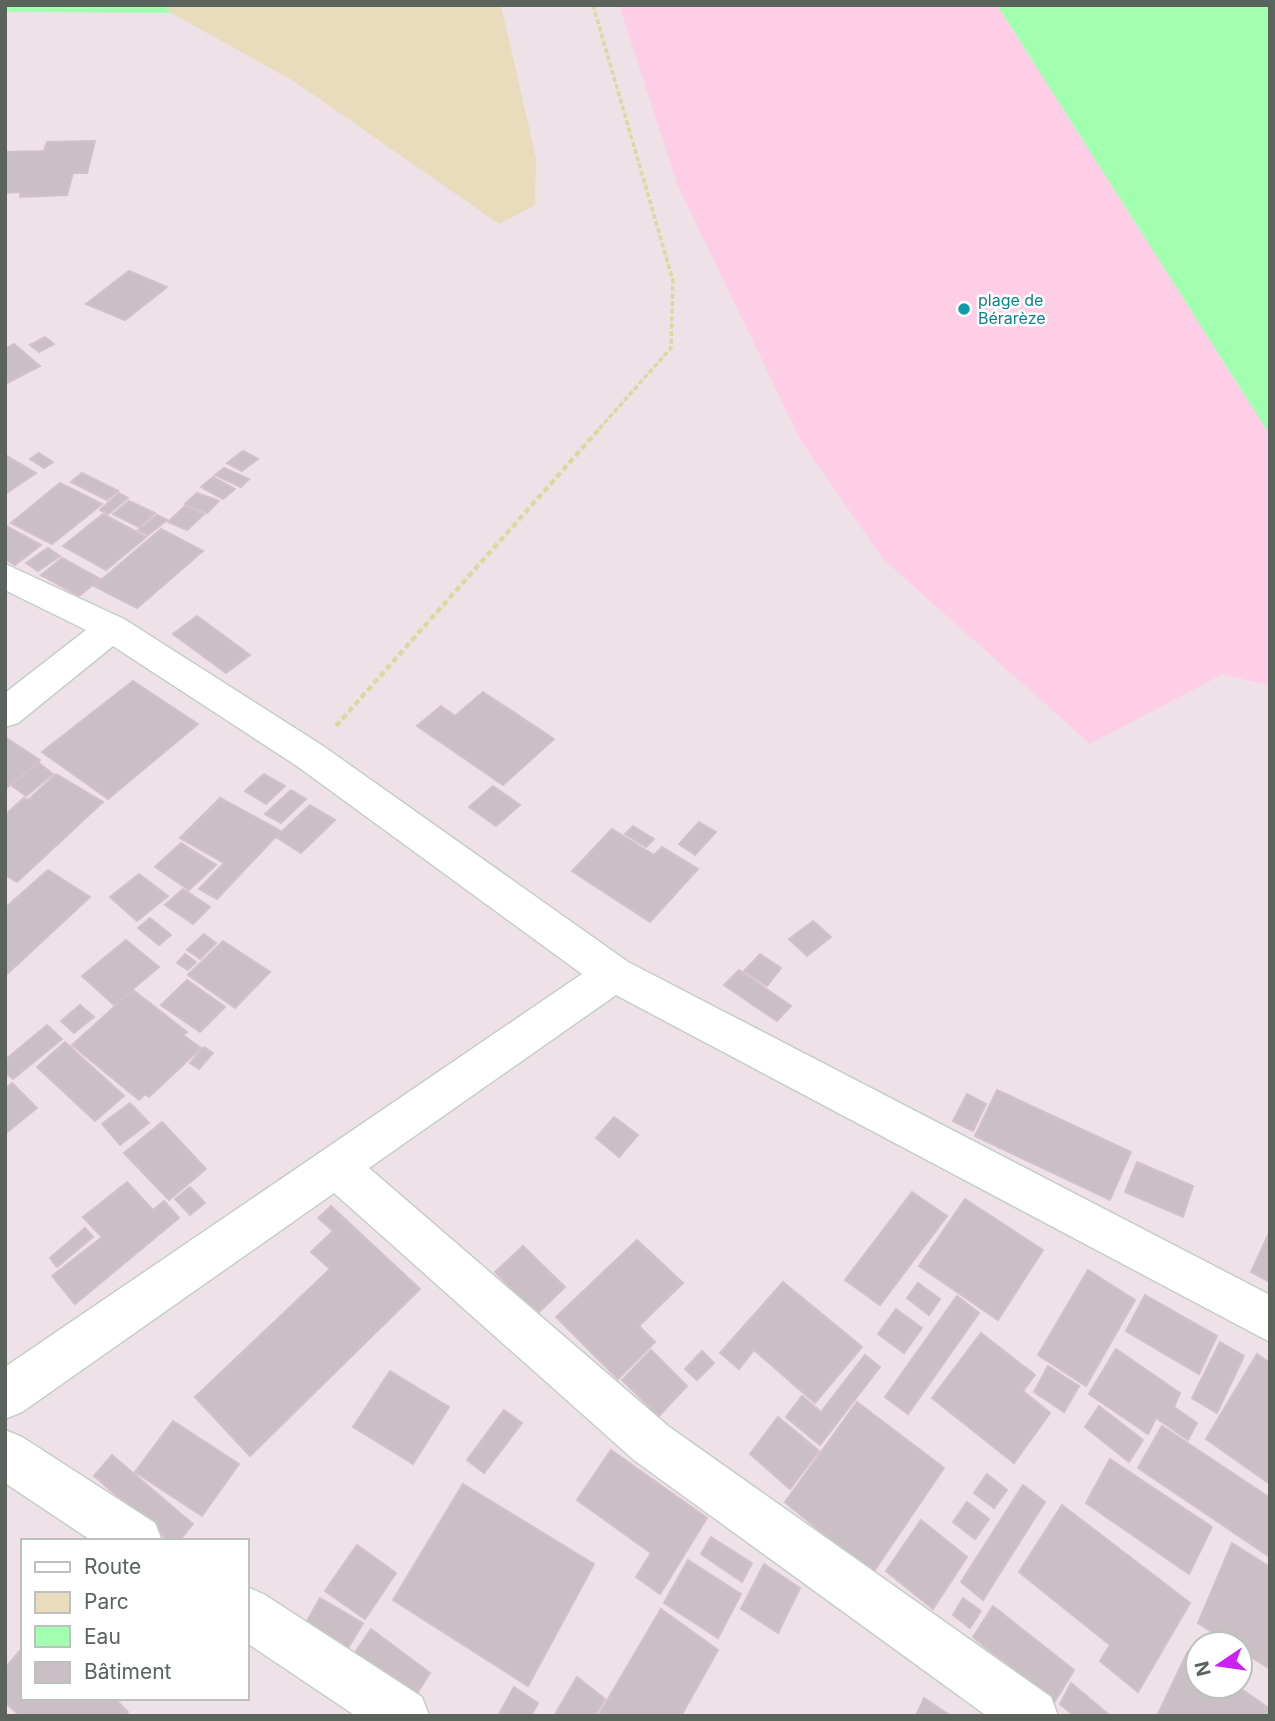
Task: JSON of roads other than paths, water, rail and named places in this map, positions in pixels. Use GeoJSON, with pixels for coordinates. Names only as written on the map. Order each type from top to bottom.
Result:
{"type":"FeatureCollection","features":[{"type":"Feature","properties":{"kind":"street"},"geometry":{"type":"LineString","coordinates":[[5,576],[112,628],[310,756],[614,974],[1270,1320]]}},
{"type":"Feature","properties":{"kind":"street"},"geometry":{"type":"LineString","coordinates":[[5,713],[112,628]]}},
{"type":"Feature","properties":{"kind":"street"},"geometry":{"type":"LineString","coordinates":[[5,1395],[614,974]]}},
{"type":"Feature","properties":{"kind":"street"},"geometry":{"type":"LineString","coordinates":[[335,1167],[651,1443],[1032,1716]]}},
{"type":"Feature","properties":{"kind":"street"},"geometry":{"type":"LineString","coordinates":[[5,1454],[134,1539]]}},
{"type":"Feature","properties":{"kind":"street"},"geometry":{"type":"LineString","coordinates":[[248,1614],[402,1716]]}},
{"type":"Feature","properties":{"kind":"water"},"geometry":{"type":"Polygon","coordinates":[[[5,5],[165,5],[171,13],[5,12],[5,5]]]}},
{"type":"Feature","properties":{"kind":"water"},"geometry":{"type":"Polygon","coordinates":[[[997,5],[1270,5],[1270,435],[997,5]]]}},
{"type":"Feature","properties":{"kind":"place","name":"plage de Bérarèze"},"geometry":{"type":"Point","coordinates":[964,309]}}]}
